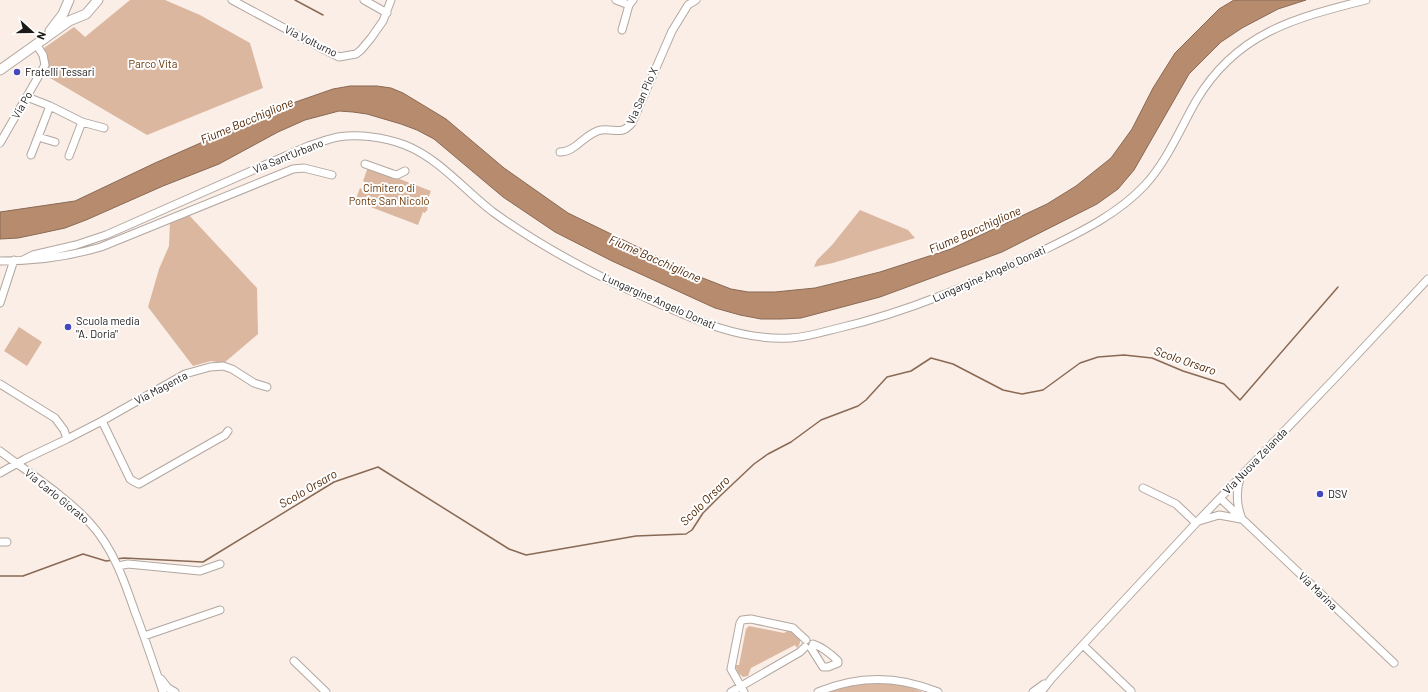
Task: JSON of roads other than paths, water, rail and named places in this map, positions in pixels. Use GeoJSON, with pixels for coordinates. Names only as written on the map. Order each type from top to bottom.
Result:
{"type":"FeatureCollection","features":[{"type":"Feature","properties":{"kind":"main road"},"geometry":{"type":"LineString","coordinates":[[68,1],[68,7],[72,13],[79,16],[83,15]]}},
{"type":"Feature","properties":{"kind":"main road"},"geometry":{"type":"LineString","coordinates":[[38,43],[56,23],[68,1]]}},
{"type":"Feature","properties":{"kind":"main road"},"geometry":{"type":"LineString","coordinates":[[0,70],[69,21],[88,12],[94,2]]}},
{"type":"Feature","properties":{"kind":"street","name":"Via Volturno"},"geometry":{"type":"LineString","coordinates":[[232,0],[339,57],[352,55],[360,50],[378,29],[387,13],[391,0]]}},
{"type":"Feature","properties":{"kind":"street"},"geometry":{"type":"LineString","coordinates":[[364,0],[387,13]]}},
{"type":"Feature","properties":{"kind":"street"},"geometry":{"type":"LineString","coordinates":[[616,0],[631,2],[622,30]]}},
{"type":"Feature","properties":{"kind":"street","name":"Via San Pio X"},"geometry":{"type":"LineString","coordinates":[[560,152],[568,150],[587,135],[601,130],[621,131],[627,129],[632,123],[672,31],[688,5],[696,0]]}},
{"type":"Feature","properties":{"kind":"street","name":"Lungargine Angelo Donati"},"geometry":{"type":"LineString","coordinates":[[537,242],[619,285],[690,318],[731,332],[753,336],[790,338],[865,322],[909,308],[978,281],[1073,236],[1123,206],[1145,186],[1161,165],[1202,91],[1222,66],[1240,49],[1256,38],[1282,25],[1318,12],[1366,0]]}},
{"type":"Feature","properties":{"kind":"street","name":"Via Po"},"geometry":{"type":"LineString","coordinates":[[0,143],[45,65],[43,54],[38,43]]}},
{"type":"Feature","properties":{"kind":"street"},"geometry":{"type":"LineString","coordinates":[[27,97],[50,106],[82,122],[104,128]]}},
{"type":"Feature","properties":{"kind":"street"},"geometry":{"type":"LineString","coordinates":[[31,155],[50,106]]}},
{"type":"Feature","properties":{"kind":"street"},"geometry":{"type":"LineString","coordinates":[[69,156],[82,122]]}},
{"type":"Feature","properties":{"kind":"street","name":"Via Sant'Urbano"},"geometry":{"type":"LineString","coordinates":[[23,260],[33,255],[76,245],[106,235],[308,146],[338,137],[359,136],[381,138],[395,142],[408,146],[422,154],[436,163],[489,209],[537,242]]}},
{"type":"Feature","properties":{"kind":"street"},"geometry":{"type":"LineString","coordinates":[[38,137],[55,142]]}},
{"type":"Feature","properties":{"kind":"street"},"geometry":{"type":"LineString","coordinates":[[365,164],[397,175],[405,171]]}},
{"type":"Feature","properties":{"kind":"street","name":"Via Sant'Urbano"},"geometry":{"type":"LineString","coordinates":[[7,260],[57,258],[101,247],[288,170],[304,168],[332,176]]}},
{"type":"Feature","properties":{"kind":"street"},"geometry":{"type":"LineString","coordinates":[[0,303],[6,281],[7,260]]}},
{"type":"Feature","properties":{"kind":"street","name":"Via Nuova Zelanda"},"geometry":{"type":"LineString","coordinates":[[1041,692],[1052,678],[1197,522],[1428,279]]}},
{"type":"Feature","properties":{"kind":"street","name":"Via Magenta"},"geometry":{"type":"LineString","coordinates":[[14,462],[67,439],[102,421],[184,374],[210,367],[223,366],[228,367],[254,383],[268,387]]}},
{"type":"Feature","properties":{"kind":"street"},"geometry":{"type":"LineString","coordinates":[[0,384],[55,418],[64,430],[67,439]]}},
{"type":"Feature","properties":{"kind":"street"},"geometry":{"type":"LineString","coordinates":[[102,421],[130,479],[139,484],[225,435],[228,431]]}},
{"type":"Feature","properties":{"kind":"street","name":"Via Carlo Giorato"},"geometry":{"type":"LineString","coordinates":[[0,451],[81,514],[97,531],[118,564],[157,672],[166,691]]}},
{"type":"Feature","properties":{"kind":"street"},"geometry":{"type":"LineString","coordinates":[[0,473],[14,462]]}},
{"type":"Feature","properties":{"kind":"street"},"geometry":{"type":"LineString","coordinates":[[1240,477],[1236,494],[1242,519]]}},
{"type":"Feature","properties":{"kind":"street"},"geometry":{"type":"LineString","coordinates":[[1143,488],[1176,504],[1197,522],[1219,514],[1242,519]]}},
{"type":"Feature","properties":{"kind":"street","name":"Via Marina"},"geometry":{"type":"LineString","coordinates":[[1220,498],[1394,663]]}},
{"type":"Feature","properties":{"kind":"street"},"geometry":{"type":"LineString","coordinates":[[118,564],[200,571],[220,564]]}},
{"type":"Feature","properties":{"kind":"street"},"geometry":{"type":"LineString","coordinates":[[144,636],[220,610]]}},
{"type":"Feature","properties":{"kind":"street"},"geometry":{"type":"LineString","coordinates":[[731,692],[743,689],[809,645],[793,628],[751,619],[742,620],[740,623],[731,669],[743,689]]}},
{"type":"Feature","properties":{"kind":"street"},"geometry":{"type":"LineString","coordinates":[[1083,645],[1131,692]]}},
{"type":"Feature","properties":{"kind":"street"},"geometry":{"type":"LineString","coordinates":[[294,661],[326,692]]}},
{"type":"Feature","properties":{"kind":"street","name":"Via Nuova Zelanda"},"geometry":{"type":"LineString","coordinates":[[1033,692],[1052,678]]}},
{"type":"Feature","properties":{"kind":"street"},"geometry":{"type":"LineString","coordinates":[[818,692],[850,682],[868,679],[904,682],[925,686],[938,692]]}},
{"type":"Feature","properties":{"kind":"street"},"geometry":{"type":"LineString","coordinates":[[925,686],[932,692]]}},
{"type":"Feature","properties":{"kind":"street"},"geometry":{"type":"LineString","coordinates":[[166,691],[175,692]]}},
{"type":"Feature","properties":{"kind":"water","name":"Fiume Bacchiglione"},"geometry":{"type":"Polygon","coordinates":[[[1234,0],[1306,0],[1278,9],[1242,28],[1221,42],[1189,74],[1134,170],[1118,189],[1097,204],[1002,252],[880,297],[801,318],[761,319],[715,308],[612,261],[555,232],[503,197],[434,139],[401,124],[367,114],[353,112],[339,111],[305,120],[278,132],[219,164],[65,228],[18,238],[0,239],[0,212],[75,201],[155,163],[287,105],[333,89],[350,86],[377,86],[391,88],[403,93],[446,119],[504,168],[568,213],[695,275],[731,289],[748,292],[775,292],[815,288],[880,272],[951,249],[1047,204],[1076,186],[1111,158],[1132,129],[1153,88],[1175,53],[1219,9],[1234,0]]]}},
{"type":"Feature","properties":{"kind":"waterway"},"geometry":{"type":"LineString","coordinates":[[295,0],[323,15]]}},
{"type":"Feature","properties":{"kind":"waterway","name":"Scolo Orsaro"},"geometry":{"type":"LineString","coordinates":[[116,559],[124,558],[203,562],[334,482],[378,467],[509,549],[526,555],[636,536],[686,534],[692,530],[703,513],[754,464],[768,454],[791,442],[821,420],[858,406],[866,400],[887,377],[911,371],[931,358],[953,364],[1003,390],[1022,394],[1043,390],[1080,363],[1098,357],[1124,355],[1152,358],[1183,371],[1224,384],[1240,400],[1338,287]]}},
{"type":"Feature","properties":{"kind":"waterway","name":"Scolo Orsaro"},"geometry":{"type":"LineString","coordinates":[[0,576],[23,576],[83,554],[106,561],[113,560]]}},
{"type":"Feature","properties":{"kind":"place","name":"Fratelli Tessari"},"geometry":{"type":"Point","coordinates":[17,72]}},
{"type":"Feature","properties":{"kind":"place","name":"Scuola media \"A. Doria\""},"geometry":{"type":"Point","coordinates":[68,327]}},
{"type":"Feature","properties":{"kind":"place","name":"DSV"},"geometry":{"type":"Point","coordinates":[1320,494]}},
{"type":"Feature","properties":{"kind":"park label","name":"Parco Vita"},"geometry":{"type":"Point","coordinates":[153,64]}},
{"type":"Feature","properties":{"kind":"park label","name":"Cimitero di Ponte San Nicolò"},"geometry":{"type":"Point","coordinates":[389,194]}}]}
